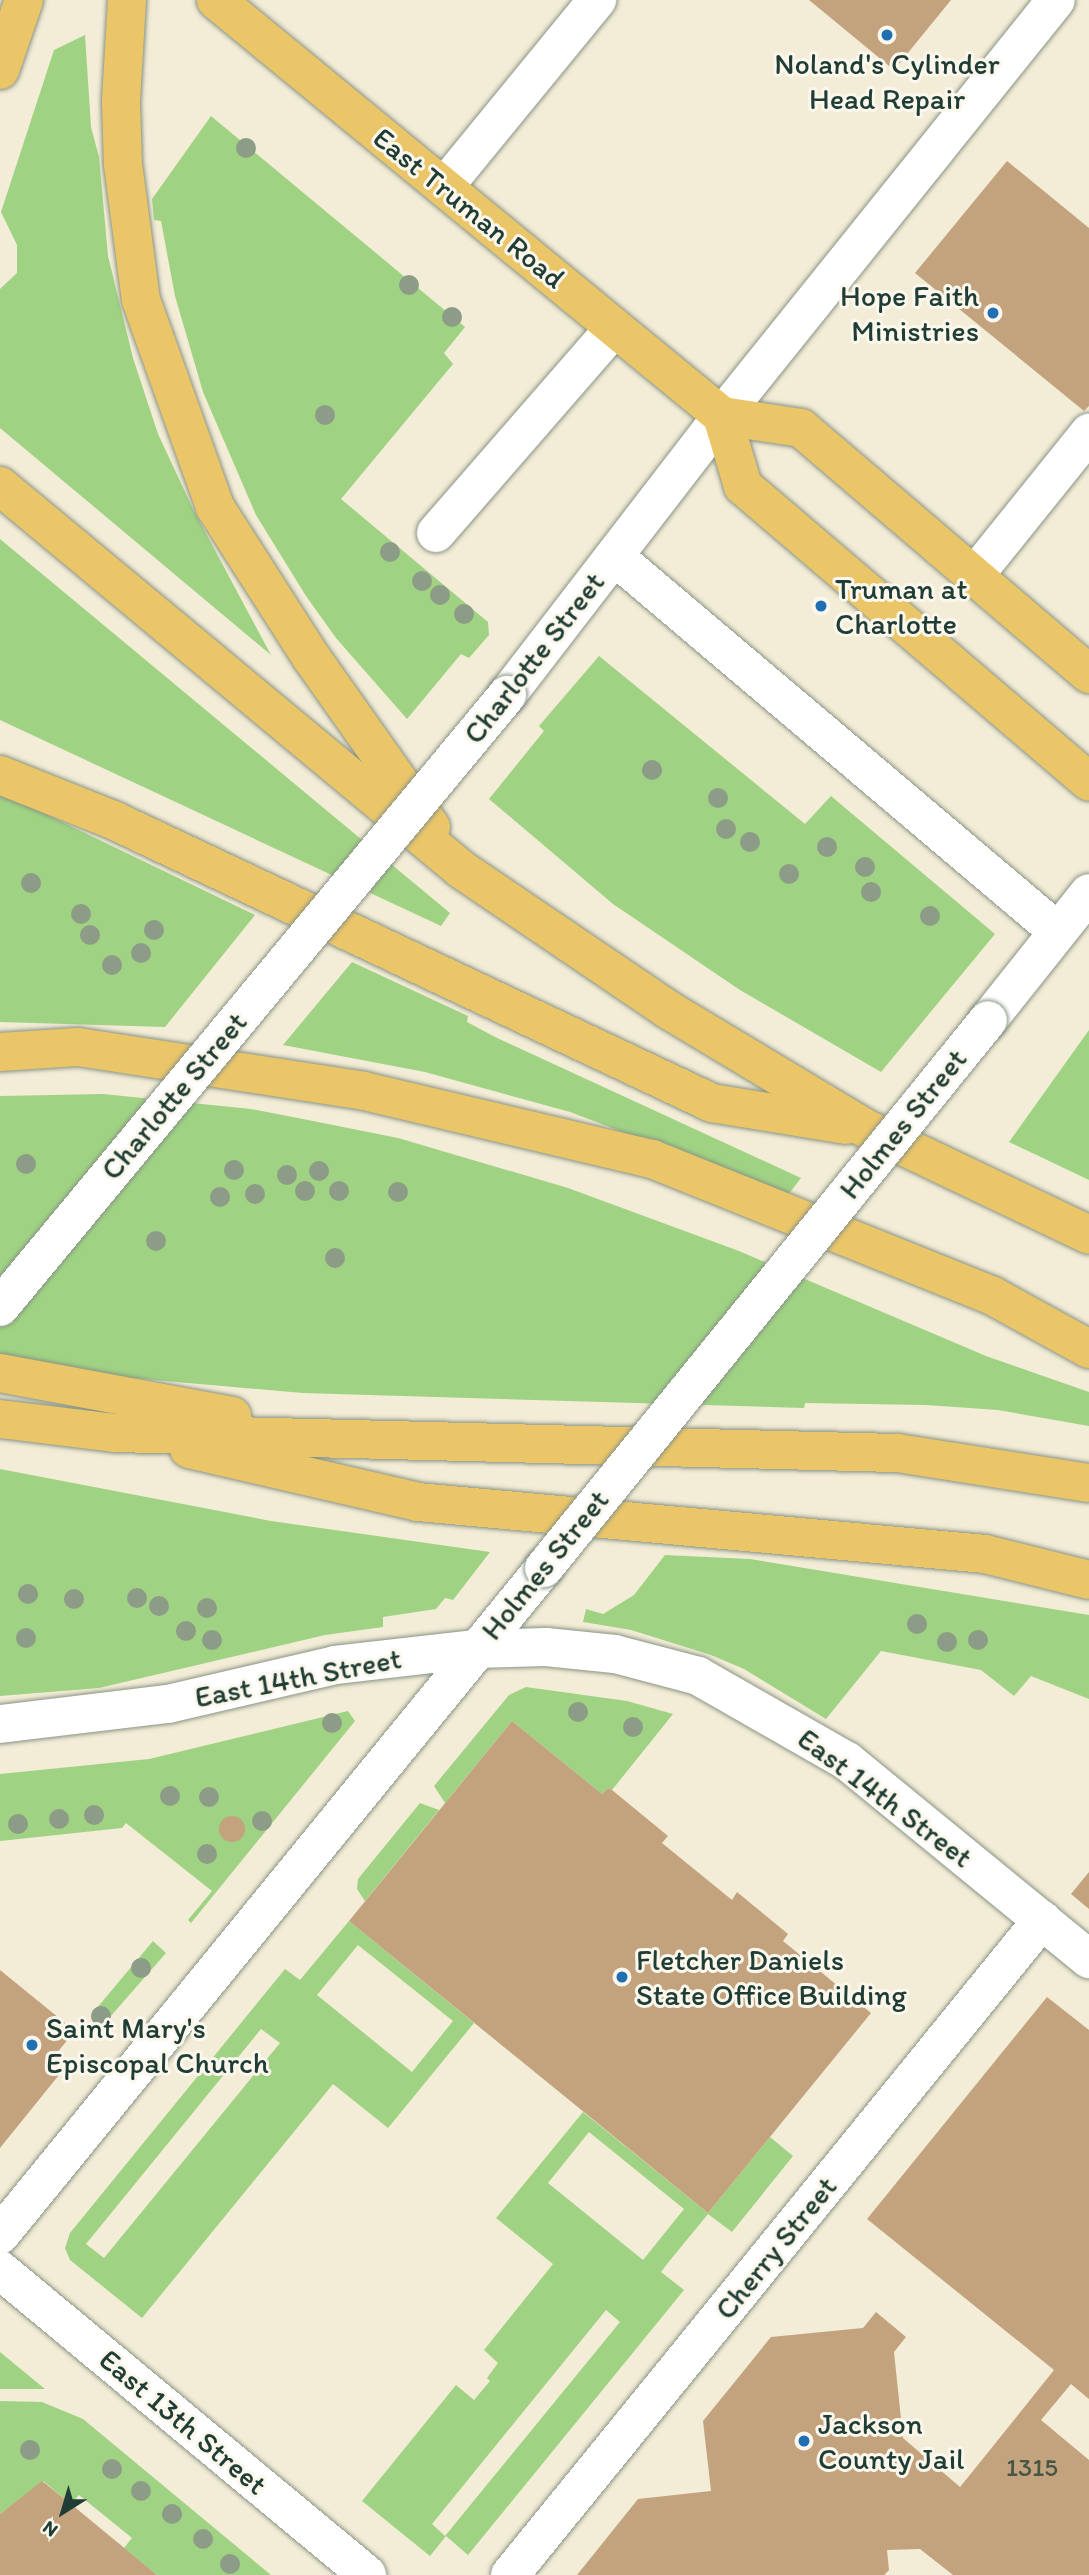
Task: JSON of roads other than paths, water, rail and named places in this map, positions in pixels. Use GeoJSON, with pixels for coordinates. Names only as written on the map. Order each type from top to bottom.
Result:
{"type":"FeatureCollection","features":[{"type":"Feature","properties":{"kind":"main road"},"geometry":{"type":"LineString","coordinates":[[0,70],[24,0]]}},
{"type":"Feature","properties":{"kind":"main road"},"geometry":{"type":"LineString","coordinates":[[127,0],[121,102],[123,164],[141,300],[215,507],[311,657],[462,870]]}},
{"type":"Feature","properties":{"kind":"main road","name":"East Truman Road"},"geometry":{"type":"LineString","coordinates":[[216,0],[722,416]]}},
{"type":"Feature","properties":{"kind":"main road"},"geometry":{"type":"LineString","coordinates":[[1089,674],[801,428],[722,416],[744,486],[1089,780]]}},
{"type":"Feature","properties":{"kind":"main road"},"geometry":{"type":"LineString","coordinates":[[0,486],[462,870],[667,1009],[865,1128],[1089,1236]]}},
{"type":"Feature","properties":{"kind":"main road"},"geometry":{"type":"LineString","coordinates":[[0,775],[113,820],[712,1103],[865,1128]]}},
{"type":"Feature","properties":{"kind":"main road"},"geometry":{"type":"LineString","coordinates":[[0,1052],[78,1047],[364,1091],[652,1159],[993,1296],[1089,1349]]}},
{"type":"Feature","properties":{"kind":"main road"},"geometry":{"type":"LineString","coordinates":[[0,1373],[347,1436]]}},
{"type":"Feature","properties":{"kind":"main road"},"geometry":{"type":"LineString","coordinates":[[0,1419],[116,1433],[418,1502],[985,1554],[1089,1580]]}},
{"type":"Feature","properties":{"kind":"main road"},"geometry":{"type":"LineString","coordinates":[[116,1433],[347,1436],[897,1453],[1089,1483]]}},
{"type":"Feature","properties":{"kind":"street"},"geometry":{"type":"LineString","coordinates":[[444,187],[597,0]]}},
{"type":"Feature","properties":{"kind":"street","name":"Charlotte Street"},"geometry":{"type":"LineString","coordinates":[[0,1307],[507,695],[722,416],[1056,0]]}},
{"type":"Feature","properties":{"kind":"street"},"geometry":{"type":"LineString","coordinates":[[436,533],[614,328]]}},
{"type":"Feature","properties":{"kind":"street"},"geometry":{"type":"LineString","coordinates":[[974,576],[1089,433]]}},
{"type":"Feature","properties":{"kind":"street"},"geometry":{"type":"LineString","coordinates":[[614,556],[1057,931]]}},
{"type":"Feature","properties":{"kind":"street","name":"Holmes Street"},"geometry":{"type":"LineString","coordinates":[[0,2235],[544,1568],[1089,892]]}},
{"type":"Feature","properties":{"kind":"street","name":"East 14th Street"},"geometry":{"type":"LineString","coordinates":[[0,1724],[168,1704],[335,1665],[476,1649],[546,1647],[615,1654],[698,1676],[847,1761],[1089,1959]]}},
{"type":"Feature","properties":{"kind":"street","name":"Cherry Street"},"geometry":{"type":"LineString","coordinates":[[510,2575],[1042,1920]]}},
{"type":"Feature","properties":{"kind":"street","name":"East 13th Street"},"geometry":{"type":"LineString","coordinates":[[0,2270],[367,2575]]}},
{"type":"Feature","properties":{"kind":"place","name":"Noland's Cylinder Head Repair"},"geometry":{"type":"Point","coordinates":[887,35]}},
{"type":"Feature","properties":{"kind":"place","name":"Hope Faith Ministries"},"geometry":{"type":"Point","coordinates":[993,313]}},
{"type":"Feature","properties":{"kind":"place","name":"Truman at Charlotte"},"geometry":{"type":"Point","coordinates":[821,606]}},
{"type":"Feature","properties":{"kind":"place","name":"Fletcher Daniels State Office Building"},"geometry":{"type":"Point","coordinates":[622,1977]}},
{"type":"Feature","properties":{"kind":"place","name":"Saint Mary's Episcopal Church"},"geometry":{"type":"Point","coordinates":[32,2045]}},
{"type":"Feature","properties":{"kind":"place","name":"Jackson County Jail"},"geometry":{"type":"Point","coordinates":[804,2441]}}]}
